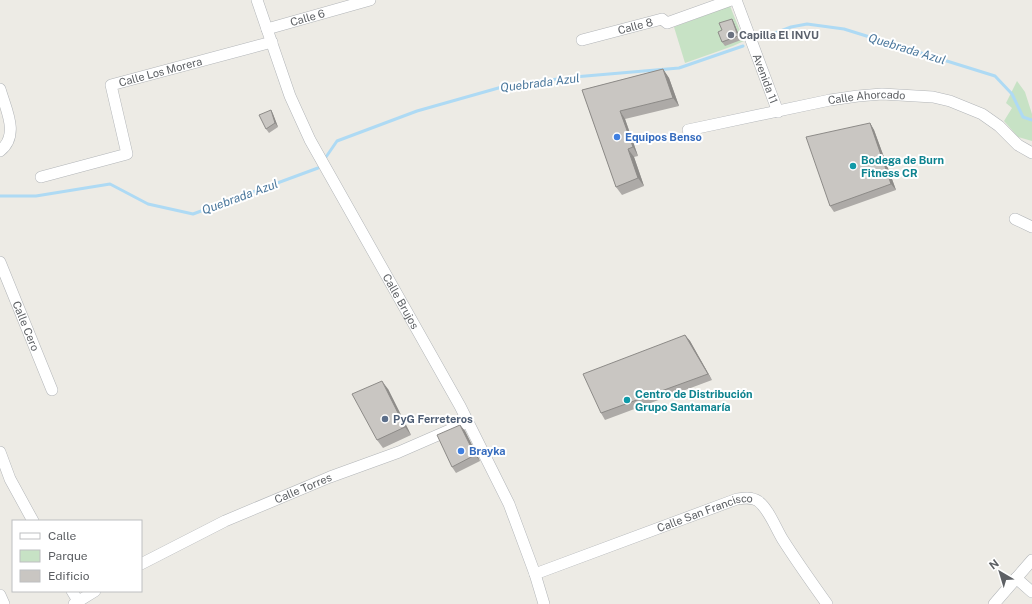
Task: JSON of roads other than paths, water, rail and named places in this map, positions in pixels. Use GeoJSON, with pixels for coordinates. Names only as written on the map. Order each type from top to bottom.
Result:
{"type":"FeatureCollection","features":[{"type":"Feature","properties":{"kind":"street","name":"Calle Brujos"},"geometry":{"type":"LineString","coordinates":[[257,0],[290,96],[310,140],[468,422],[509,504],[535,574],[544,604]]}},
{"type":"Feature","properties":{"kind":"street","name":"Calle 6"},"geometry":{"type":"LineString","coordinates":[[267,29],[370,0]]}},
{"type":"Feature","properties":{"kind":"street","name":"Calle 8"},"geometry":{"type":"LineString","coordinates":[[582,40],[662,19],[667,23],[731,0]]}},
{"type":"Feature","properties":{"kind":"street","name":"Avenida 11"},"geometry":{"type":"LineString","coordinates":[[736,0],[778,112]]}},
{"type":"Feature","properties":{"kind":"street","name":"Calle Los Morera"},"geometry":{"type":"LineString","coordinates":[[40,177],[127,154],[111,85],[272,42]]}},
{"type":"Feature","properties":{"kind":"street"},"geometry":{"type":"LineString","coordinates":[[0,89],[10,127],[10,136],[7,145],[0,151]]}},
{"type":"Feature","properties":{"kind":"street","name":"Calle Ahorcado"},"geometry":{"type":"LineString","coordinates":[[688,130],[830,100],[858,96],[882,94],[933,97],[950,101],[982,114],[999,126],[1018,145],[1032,153]]}},
{"type":"Feature","properties":{"kind":"street"},"geometry":{"type":"LineString","coordinates":[[1015,219],[1032,226]]}},
{"type":"Feature","properties":{"kind":"street","name":"Calle Cero"},"geometry":{"type":"LineString","coordinates":[[0,262],[52,390]]}},
{"type":"Feature","properties":{"kind":"street","name":"Calle Torres"},"geometry":{"type":"LineString","coordinates":[[142,563],[225,521],[330,477],[399,452],[468,422]]}},
{"type":"Feature","properties":{"kind":"street"},"geometry":{"type":"LineString","coordinates":[[0,452],[10,479],[32,520]]}},
{"type":"Feature","properties":{"kind":"street","name":"Calle San Francisco"},"geometry":{"type":"LineString","coordinates":[[535,574],[737,499],[747,498],[759,502],[765,508],[783,540],[827,604]]}},
{"type":"Feature","properties":{"kind":"street"},"geometry":{"type":"LineString","coordinates":[[994,604],[1032,560]]}},
{"type":"Feature","properties":{"kind":"street"},"geometry":{"type":"LineString","coordinates":[[1016,578],[1032,592]]}},
{"type":"Feature","properties":{"kind":"street"},"geometry":{"type":"LineString","coordinates":[[72,592],[76,603],[93,592]]}},
{"type":"Feature","properties":{"kind":"street"},"geometry":{"type":"LineString","coordinates":[[0,595],[4,604]]}},
{"type":"Feature","properties":{"kind":"waterway","name":"Quebrada Azul"},"geometry":{"type":"LineString","coordinates":[[762,38],[791,27],[807,24],[844,29],[995,76],[1012,94],[1023,117],[1032,120]]}},
{"type":"Feature","properties":{"kind":"waterway","name":"Quebrada Azul"},"geometry":{"type":"LineString","coordinates":[[326,157],[337,141],[417,111],[509,85],[574,77],[679,68],[743,46]]}},
{"type":"Feature","properties":{"kind":"waterway","name":"Quebrada Azul"},"geometry":{"type":"LineString","coordinates":[[0,196],[36,196],[110,184],[148,204],[193,214],[318,168]]}},
{"type":"Feature","properties":{"kind":"place","name":"Capilla El INVU"},"geometry":{"type":"Point","coordinates":[731,35]}},
{"type":"Feature","properties":{"kind":"place","name":"Equipos Benso"},"geometry":{"type":"Point","coordinates":[617,137]}},
{"type":"Feature","properties":{"kind":"place","name":"Bodega de Burn Fitness CR"},"geometry":{"type":"Point","coordinates":[853,166]}},
{"type":"Feature","properties":{"kind":"place","name":"Centro de Distribución Grupo Santamaría"},"geometry":{"type":"Point","coordinates":[627,400]}},
{"type":"Feature","properties":{"kind":"place","name":"PyG Ferreteros"},"geometry":{"type":"Point","coordinates":[385,419]}},
{"type":"Feature","properties":{"kind":"place","name":"Brayka"},"geometry":{"type":"Point","coordinates":[461,451]}}]}
